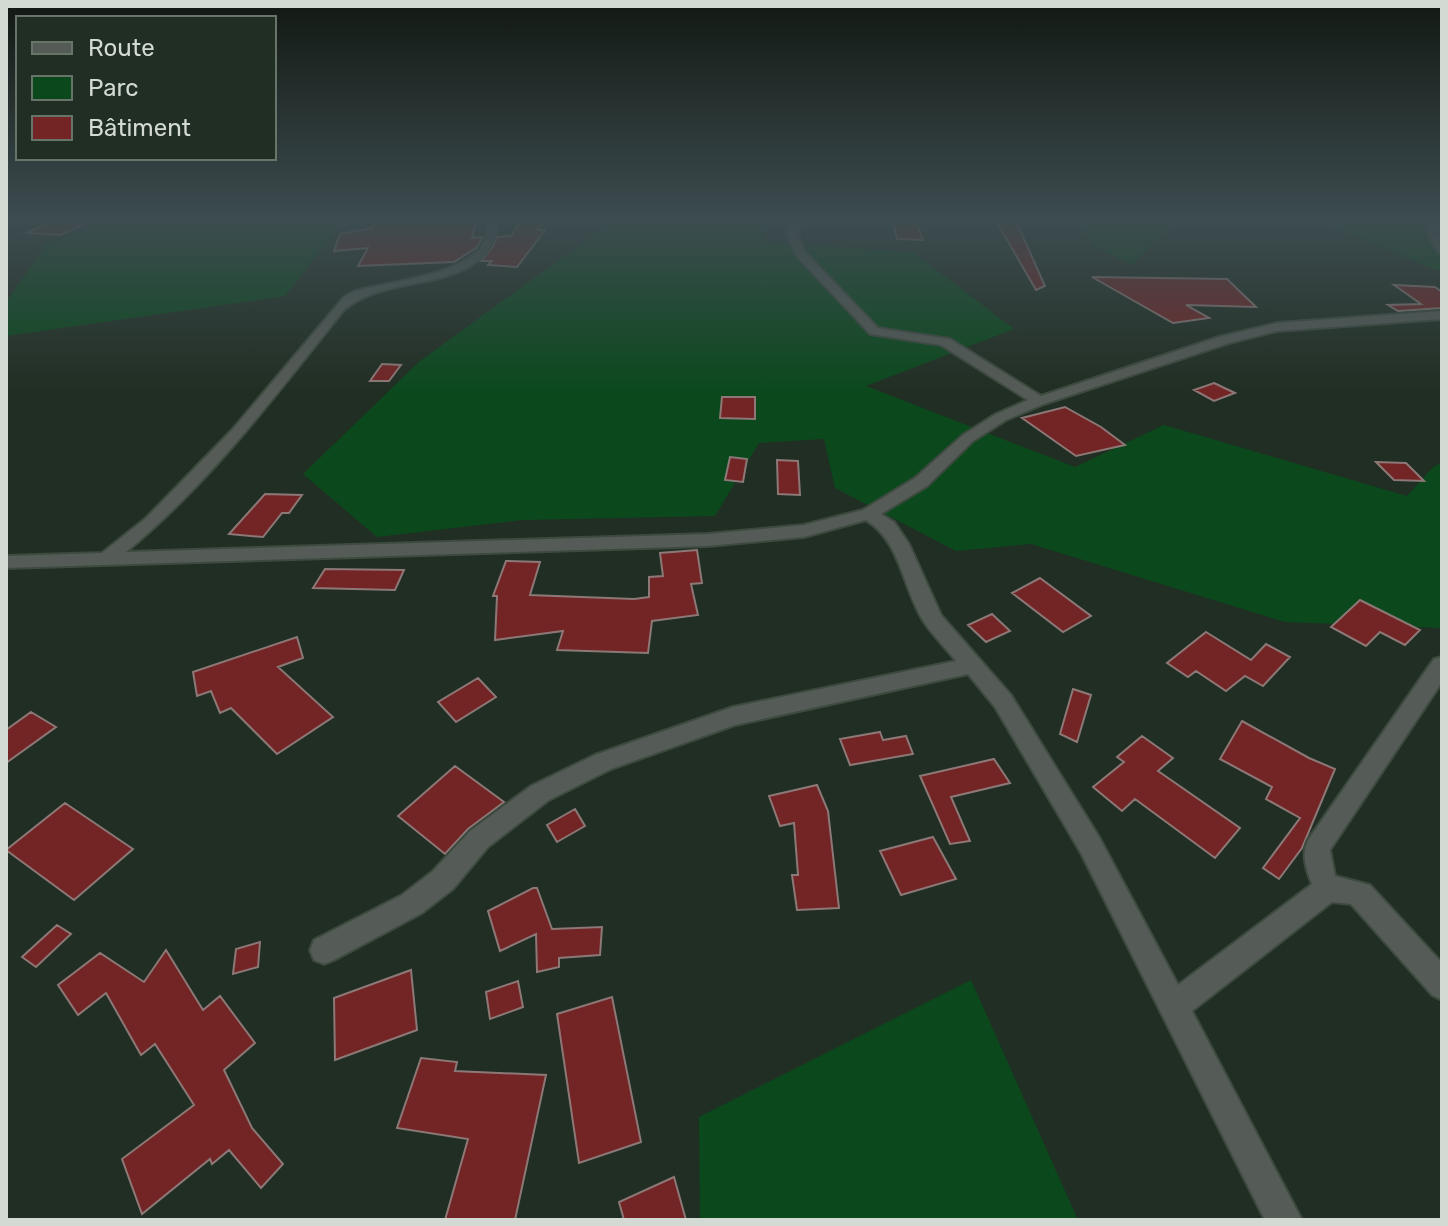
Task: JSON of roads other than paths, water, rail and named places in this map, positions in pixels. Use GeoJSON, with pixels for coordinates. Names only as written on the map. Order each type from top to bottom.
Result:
{"type":"FeatureCollection","features":[{"type":"Feature","properties":{"kind":"street"},"geometry":{"type":"LineString","coordinates":[[109,557],[152,522],[237,433],[339,308],[355,294],[432,276]]}},
{"type":"Feature","properties":{"kind":"street"},"geometry":{"type":"LineString","coordinates":[[822,276],[874,331],[945,342],[1039,401]]}},
{"type":"Feature","properties":{"kind":"street"},"geometry":{"type":"LineString","coordinates":[[6,562],[708,540],[804,531],[869,514],[921,482],[968,438],[1001,417],[1039,401],[1210,344],[1277,327],[1442,315]]}},
{"type":"Feature","properties":{"kind":"street"},"geometry":{"type":"LineString","coordinates":[[869,514],[888,526],[900,544],[932,618],[1003,701],[1090,845],[1284,1220]]}},
{"type":"Feature","properties":{"kind":"street"},"geometry":{"type":"LineString","coordinates":[[324,950],[412,904],[443,880],[479,839],[540,793],[603,762],[733,716],[973,665]]}},
{"type":"Feature","properties":{"kind":"street"},"geometry":{"type":"LineString","coordinates":[[1327,889],[1319,869],[1317,848],[1442,665]]}},
{"type":"Feature","properties":{"kind":"street"},"geometry":{"type":"LineString","coordinates":[[1172,1008],[1327,889],[1360,894],[1442,985]]}}]}
